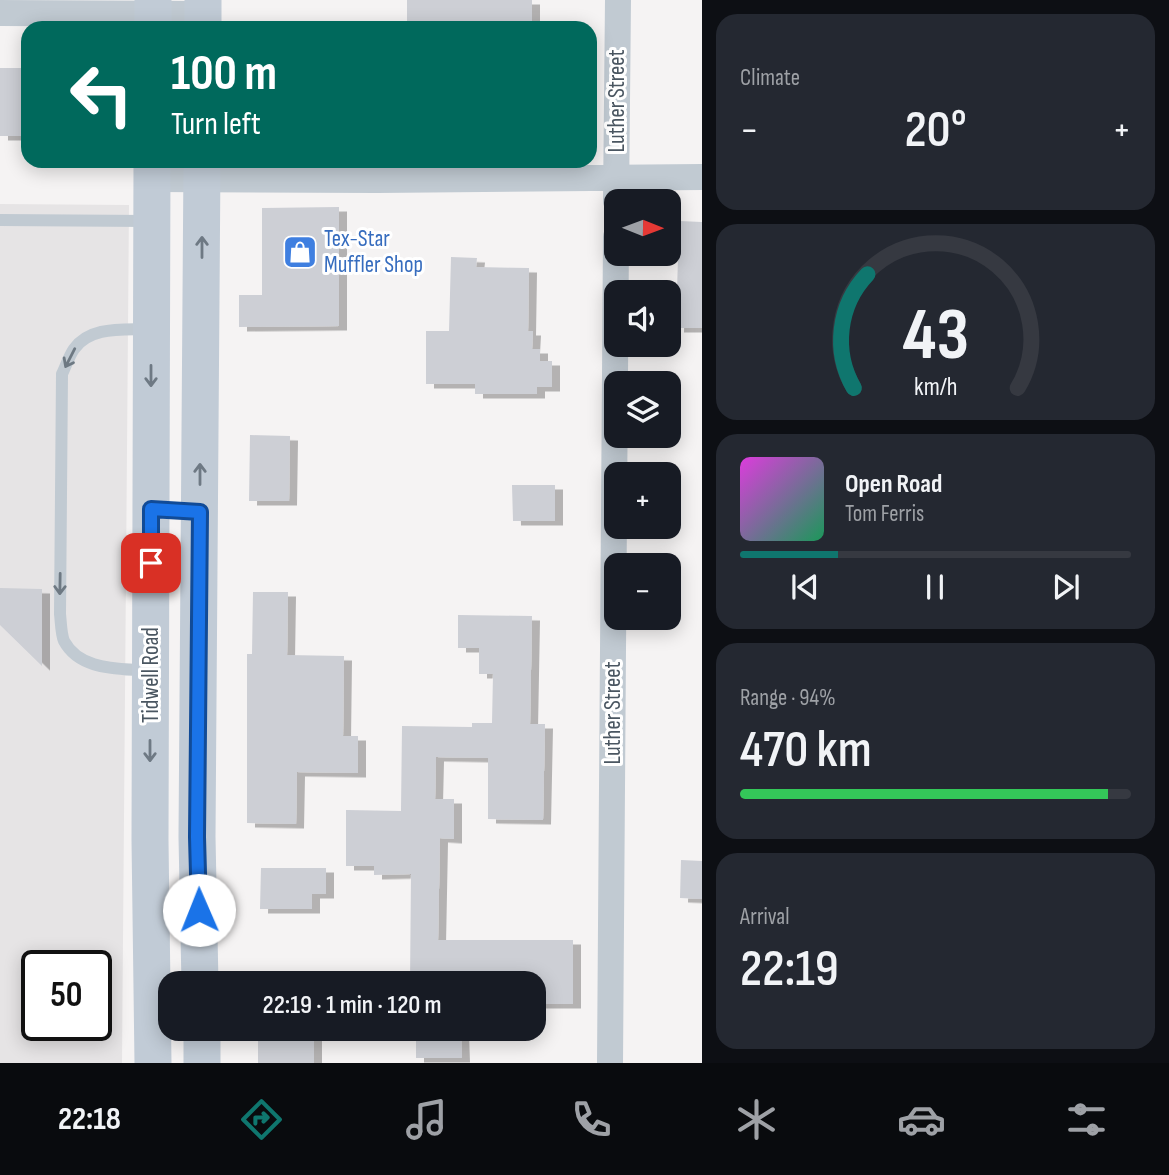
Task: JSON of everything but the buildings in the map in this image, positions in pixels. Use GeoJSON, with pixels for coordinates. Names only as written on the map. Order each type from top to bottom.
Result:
{"type":"FeatureCollection","features":[{"type":"Feature","properties":{"kind":"main road","name":"Tidwell Road"},"geometry":{"type":"LineString","coordinates":[[152,170],[150,840],[153,1063]]}},
{"type":"Feature","properties":{"kind":"main road","name":"Tidwell Road"},"geometry":{"type":"LineString","coordinates":[[201,971],[197,837],[202,170]]}},
{"type":"Feature","properties":{"kind":"main road"},"geometry":{"type":"LineString","coordinates":[[151,509],[200,512]]}},
{"type":"Feature","properties":{"kind":"main road"},"geometry":{"type":"LineString","coordinates":[[150,840],[197,837]]}},
{"type":"Feature","properties":{"kind":"main road"},"geometry":{"type":"LineString","coordinates":[[202,1041],[202,1063]]}},
{"type":"Feature","properties":{"kind":"street","name":"Luther Street"},"geometry":{"type":"LineString","coordinates":[[616,189],[618,0]]}},
{"type":"Feature","properties":{"kind":"street"},"geometry":{"type":"LineString","coordinates":[[0,13],[202,14]]}},
{"type":"Feature","properties":{"kind":"street"},"geometry":{"type":"LineString","coordinates":[[152,170],[616,189],[702,177]]}},
{"type":"Feature","properties":{"kind":"street","name":"Luther Street"},"geometry":{"type":"LineString","coordinates":[[610,1063],[616,266]]}},
{"type":"Feature","properties":{"kind":"lane"},"geometry":{"type":"LineString","coordinates":[[0,220],[151,221]]}},
{"type":"Feature","properties":{"kind":"lane"},"geometry":{"type":"LineString","coordinates":[[150,671],[99,666],[78,658],[63,640],[60,614],[62,374],[75,348],[89,335],[106,331],[151,329]]}},
{"type":"Feature","properties":{"kind":"shaded area"},"geometry":{"type":"Polygon","coordinates":[[[0,204],[129,205],[122,1063],[0,1063],[0,204]]]}},
{"type":"Feature","properties":{"kind":"place","name":"Tex-Star Muffler Shop"},"geometry":{"type":"Point","coordinates":[300,252]}},
{"type":"Feature","properties":{"kind":"route"},"geometry":{"type":"LineString","coordinates":[[151,563],[151,509],[200,512],[197,837],[199,910]]}}]}
